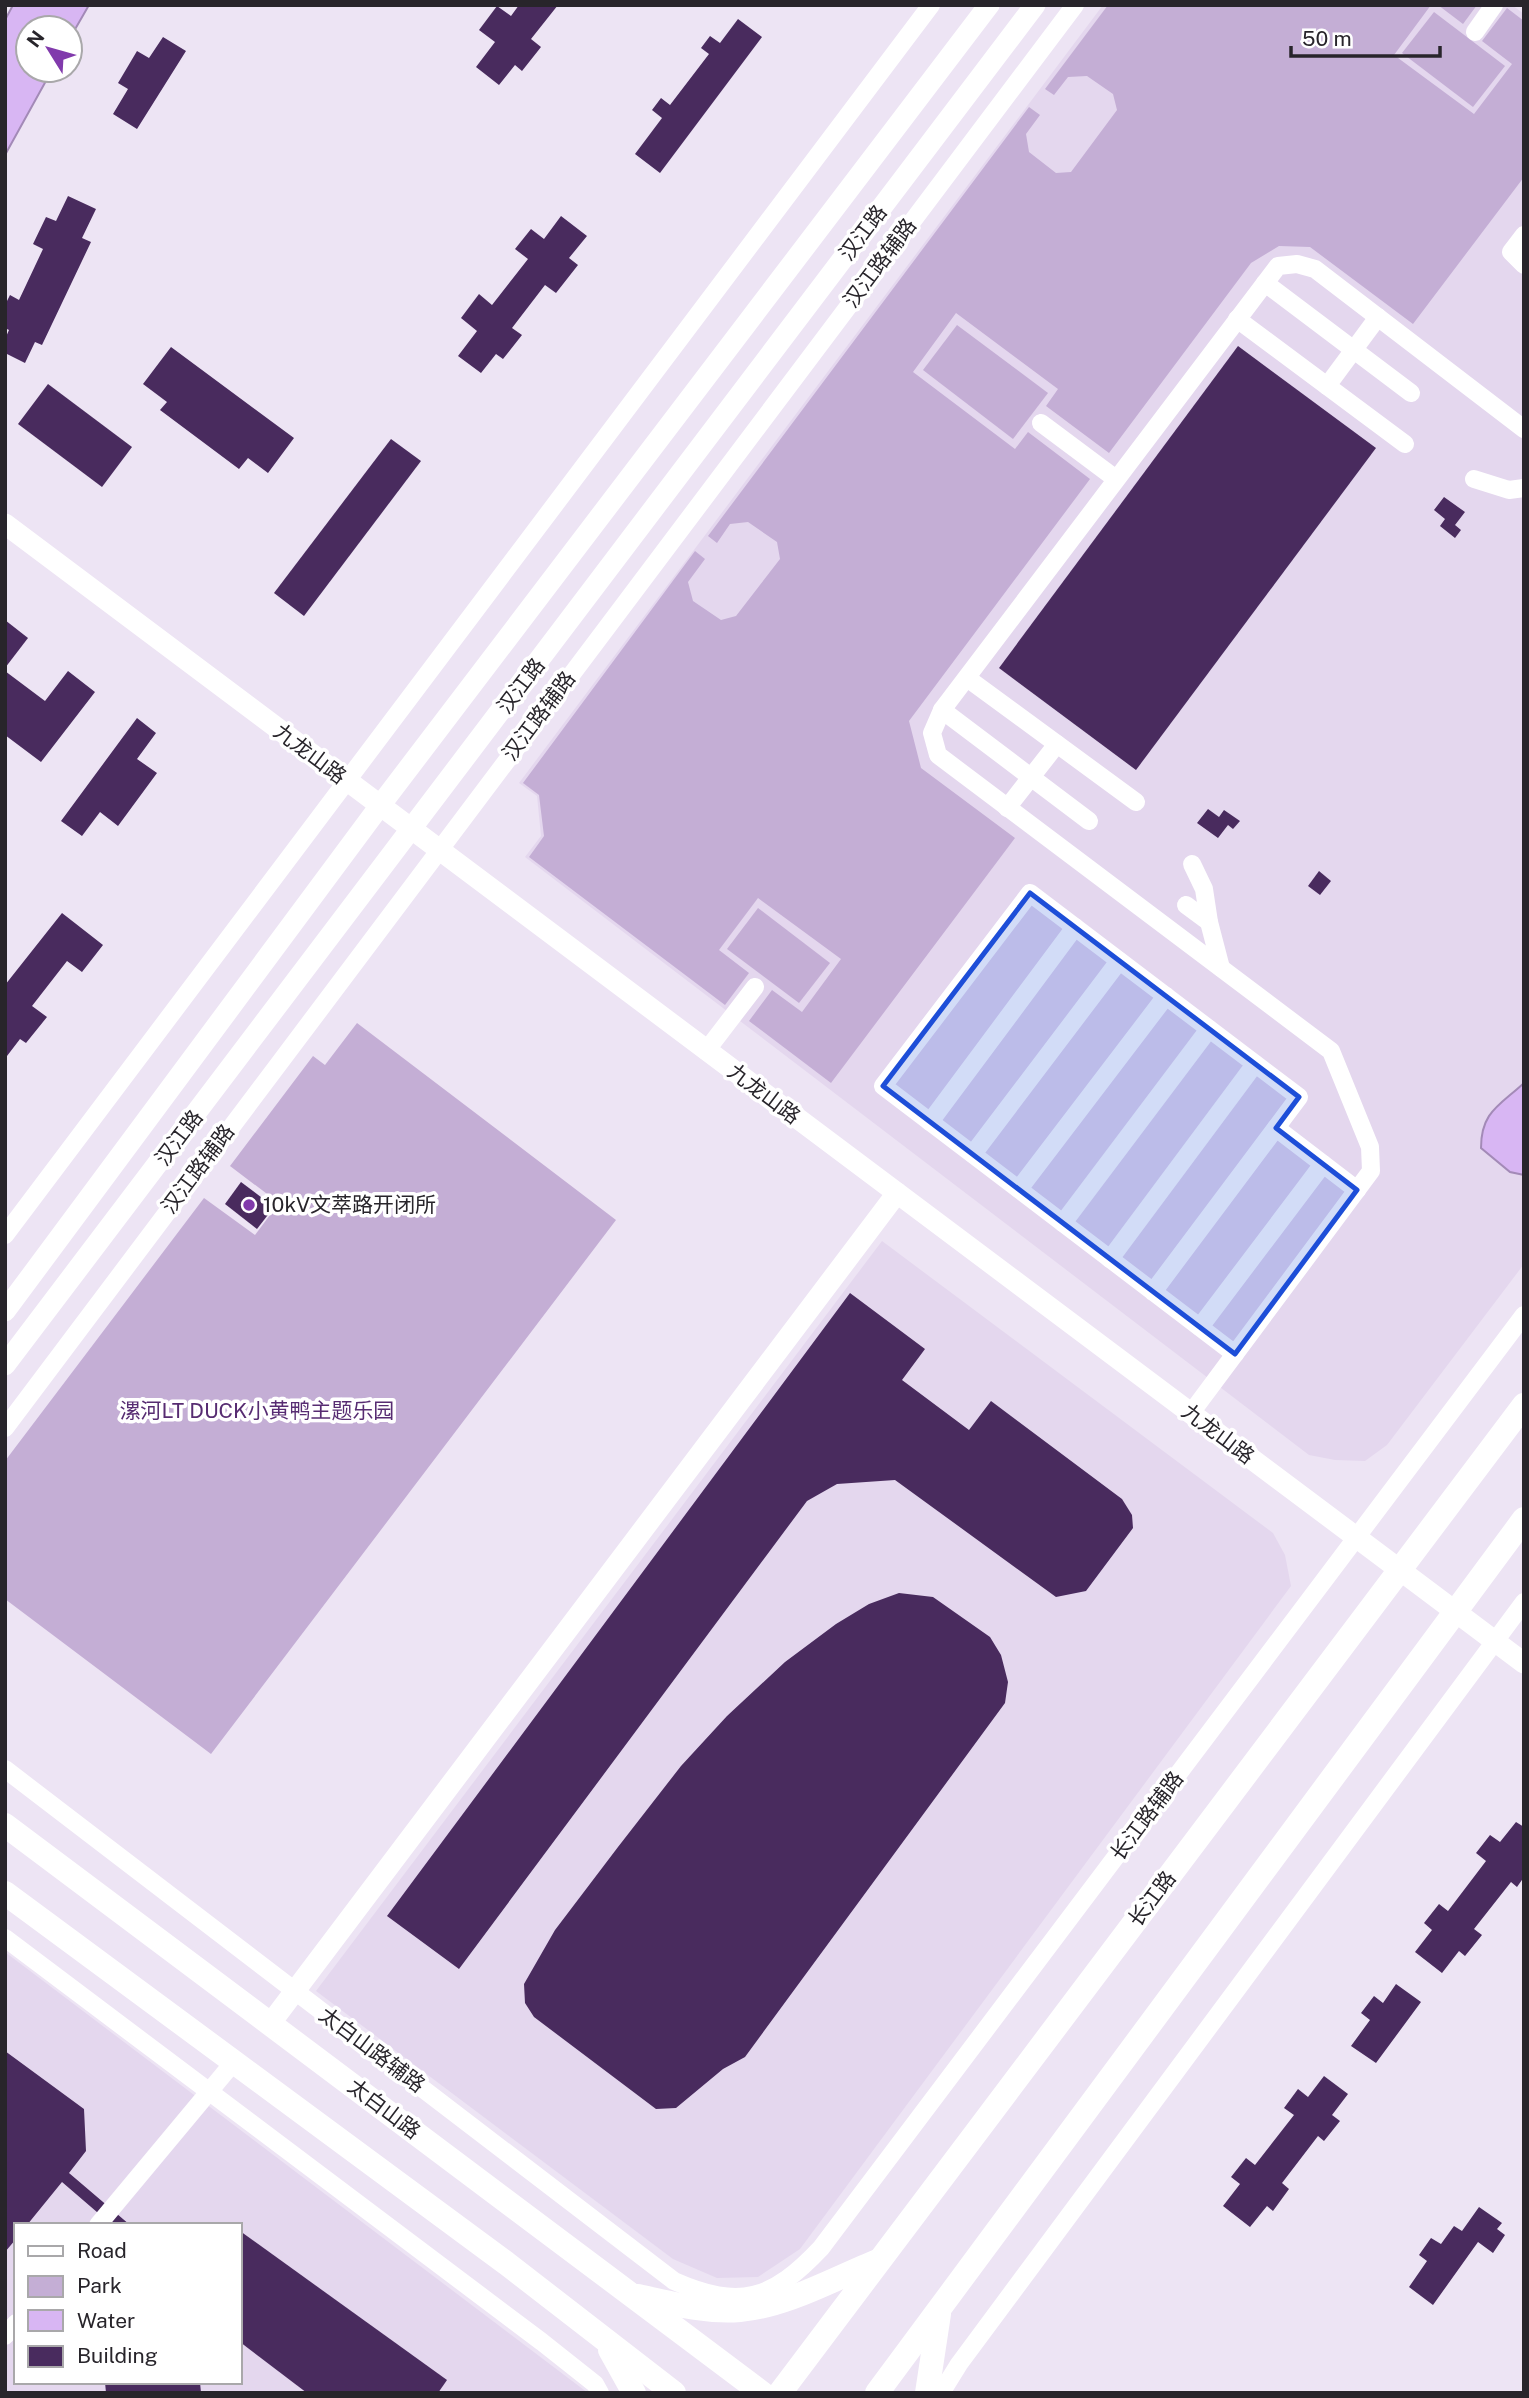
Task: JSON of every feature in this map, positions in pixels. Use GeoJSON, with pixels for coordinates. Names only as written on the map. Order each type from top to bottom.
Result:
{"type":"FeatureCollection","features":[{"type":"Feature","properties":{"kind":"main road","name":"长江路"},"geometry":{"type":"LineString","coordinates":[[780,2393],[1524,1405]]}},
{"type":"Feature","properties":{"kind":"main road"},"geometry":{"type":"LineString","coordinates":[[877,2393],[1524,1519]]}},
{"type":"Feature","properties":{"kind":"main road","name":"太白山路"},"geometry":{"type":"LineString","coordinates":[[5,1825],[762,2393]]}},
{"type":"Feature","properties":{"kind":"main road"},"geometry":{"type":"LineString","coordinates":[[5,1893],[674,2393]]}},
{"type":"Feature","properties":{"kind":"main road"},"geometry":{"type":"LineString","coordinates":[[632,2295],[706,2310],[740,2310],[768,2305],[879,2261]]}},
{"type":"Feature","properties":{"kind":"main road"},"geometry":{"type":"LineString","coordinates":[[927,2393],[939,2310]]}},
{"type":"Feature","properties":{"kind":"main road"},"geometry":{"type":"LineString","coordinates":[[602,2338],[634,2393]]}},
{"type":"Feature","properties":{"kind":"street"},"geometry":{"type":"LineString","coordinates":[[5,1235],[931,5]]}},
{"type":"Feature","properties":{"kind":"street","name":"汉江路"},"geometry":{"type":"LineString","coordinates":[[5,1311],[380,807],[989,5]]}},
{"type":"Feature","properties":{"kind":"street","name":"汉江路"},"geometry":{"type":"LineString","coordinates":[[5,1365],[412,832],[1035,5]]}},
{"type":"Feature","properties":{"kind":"street","name":"汉江路辅路"},"geometry":{"type":"LineString","coordinates":[[5,1428],[1075,5]]}},
{"type":"Feature","properties":{"kind":"street"},"geometry":{"type":"LineString","coordinates":[[1475,32],[1494,5]]}},
{"type":"Feature","properties":{"kind":"street"},"geometry":{"type":"LineString","coordinates":[[1524,235],[1511,252],[1524,265]]}},
{"type":"Feature","properties":{"kind":"street"},"geometry":{"type":"LineString","coordinates":[[1191,1413],[1371,1171],[1370,1147],[1331,1051],[938,755],[932,733],[942,710],[1278,266],[1297,264],[1315,269],[1524,429]]}},
{"type":"Feature","properties":{"kind":"street"},"geometry":{"type":"LineString","coordinates":[[1265,283],[1411,393]]}},
{"type":"Feature","properties":{"kind":"street"},"geometry":{"type":"LineString","coordinates":[[1327,386],[1378,317]]}},
{"type":"Feature","properties":{"kind":"street"},"geometry":{"type":"LineString","coordinates":[[1237,319],[1405,444]]}},
{"type":"Feature","properties":{"kind":"street"},"geometry":{"type":"LineString","coordinates":[[1041,423],[1116,479]]}},
{"type":"Feature","properties":{"kind":"street"},"geometry":{"type":"LineString","coordinates":[[1474,479],[1509,490],[1524,488]]}},
{"type":"Feature","properties":{"kind":"street","name":"九龙山路"},"geometry":{"type":"LineString","coordinates":[[5,524],[412,832],[1524,1663]]}},
{"type":"Feature","properties":{"kind":"street"},"geometry":{"type":"LineString","coordinates":[[967,678],[1136,802]]}},
{"type":"Feature","properties":{"kind":"street"},"geometry":{"type":"LineString","coordinates":[[942,710],[1089,821]]}},
{"type":"Feature","properties":{"kind":"street"},"geometry":{"type":"LineString","coordinates":[[1007,808],[1057,744]]}},
{"type":"Feature","properties":{"kind":"street"},"geometry":{"type":"LineString","coordinates":[[1192,864],[1204,889],[1221,968]]}},
{"type":"Feature","properties":{"kind":"street"},"geometry":{"type":"LineString","coordinates":[[1153,1292],[1299,1097],[1030,892],[883,1086],[1019,1189],[1153,1292],[1235,1354]]}},
{"type":"Feature","properties":{"kind":"street"},"geometry":{"type":"LineString","coordinates":[[1186,905],[1209,922]]}},
{"type":"Feature","properties":{"kind":"street"},"geometry":{"type":"LineString","coordinates":[[930,1122],[1075,927]]}},
{"type":"Feature","properties":{"kind":"street"},"geometry":{"type":"LineString","coordinates":[[973,1154],[1119,961]]}},
{"type":"Feature","properties":{"kind":"street"},"geometry":{"type":"LineString","coordinates":[[706,1052],[755,988]]}},
{"type":"Feature","properties":{"kind":"street"},"geometry":{"type":"LineString","coordinates":[[1019,1189],[1166,996]]}},
{"type":"Feature","properties":{"kind":"street"},"geometry":{"type":"LineString","coordinates":[[1063,1223],[1209,1029]]}},
{"type":"Feature","properties":{"kind":"street"},"geometry":{"type":"LineString","coordinates":[[1110,1259],[1255,1064]]}},
{"type":"Feature","properties":{"kind":"street"},"geometry":{"type":"LineString","coordinates":[[1276,1128],[1357,1190]]}},
{"type":"Feature","properties":{"kind":"street"},"geometry":{"type":"LineString","coordinates":[[1200,1327],[1323,1164]]}},
{"type":"Feature","properties":{"kind":"street"},"geometry":{"type":"LineString","coordinates":[[270,2024],[897,1194]]}},
{"type":"Feature","properties":{"kind":"street","name":"长江路辅路"},"geometry":{"type":"LineString","coordinates":[[753,2298],[794,2277],[821,2248],[1524,1315]]}},
{"type":"Feature","properties":{"kind":"street"},"geometry":{"type":"LineString","coordinates":[[941,2393],[959,2364],[1524,1602]]}},
{"type":"Feature","properties":{"kind":"street","name":"太白山路辅路"},"geometry":{"type":"LineString","coordinates":[[5,1769],[674,2281],[707,2295],[753,2298]]}},
{"type":"Feature","properties":{"kind":"street"},"geometry":{"type":"LineString","coordinates":[[5,1938],[542,2342],[595,2384],[600,2393]]}},
{"type":"Feature","properties":{"kind":"street"},"geometry":{"type":"LineString","coordinates":[[100,2223],[233,2063]]}},
{"type":"Feature","properties":{"kind":"highlighted area"},"geometry":{"type":"Polygon","coordinates":[[[1030,893],[1299,1097],[1276,1128],[1357,1190],[1235,1354],[883,1086],[1030,893]]]}},
{"type":"Feature","properties":{"kind":"shaded area"},"geometry":{"type":"Polygon","coordinates":[[[1103,5],[1512,5],[1524,14],[1524,1264],[1387,1445],[1365,1461],[1335,1460],[1309,1455],[525,857],[541,836],[537,796],[519,783],[1103,5]]]}},
{"type":"Feature","properties":{"kind":"shaded area"},"geometry":{"type":"Polygon","coordinates":[[[882,1241],[1273,1533],[1285,1555],[1291,1586],[800,2249],[758,2277],[717,2278],[673,2259],[316,1991],[882,1241]]]}},
{"type":"Feature","properties":{"kind":"shaded area"},"geometry":{"type":"Polygon","coordinates":[[[5,1952],[588,2393],[5,2393],[5,1952]]]}},
{"type":"Feature","properties":{"kind":"green space"},"geometry":{"type":"Polygon","coordinates":[[[1108,5],[1431,5],[1394,55],[1474,114],[1512,64],[1482,41],[1507,8],[1524,21],[1524,177],[1413,324],[1310,247],[1279,246],[1251,263],[1109,453],[1046,406],[1058,389],[956,313],[913,372],[1015,449],[1028,432],[1090,479],[909,721],[921,768],[1015,838],[831,1083],[749,1021],[772,990],[802,1012],[841,959],[758,898],[719,950],[749,973],[725,1005],[529,857],[544,836],[539,795],[523,783],[695,551],[705,559],[688,582],[693,601],[721,620],[736,616],[780,559],[777,542],[748,522],[730,524],[717,543],[708,536],[1029,107],[1040,115],[1026,134],[1029,152],[1056,173],[1071,172],[1117,110],[1113,94],[1087,76],[1068,77],[1054,95],[1045,89],[1108,5]]]}},
{"type":"Feature","properties":{"kind":"green space"},"geometry":{"type":"Polygon","coordinates":[[[1438,5],[1477,5],[1463,24],[1438,5]]]}},
{"type":"Feature","properties":{"kind":"green space"},"geometry":{"type":"Polygon","coordinates":[[[1434,12],[1505,66],[1473,107],[1402,53],[1434,12]]]}},
{"type":"Feature","properties":{"kind":"green space"},"geometry":{"type":"Polygon","coordinates":[[[957,325],[1048,393],[1013,439],[923,370],[957,325]]]}},
{"type":"Feature","properties":{"kind":"green space"},"geometry":{"type":"Polygon","coordinates":[[[758,908],[830,963],[799,1003],[727,949],[758,908]]]}},
{"type":"Feature","properties":{"kind":"green space","name":"漯河LT DUCK小黄鸭主题乐园"},"geometry":{"type":"Polygon","coordinates":[[[357,1023],[616,1220],[211,1754],[5,1599],[5,1461],[204,1198],[255,1235],[279,1203],[230,1166],[313,1056],[325,1065],[357,1023]]]}},
{"type":"Feature","properties":{"kind":"water"},"geometry":{"type":"Polygon","coordinates":[[[13,5],[89,5],[84,14],[14,14],[14,84],[44,84],[5,155],[5,20],[13,5]]]}},
{"type":"Feature","properties":{"kind":"water"},"geometry":{"type":"Polygon","coordinates":[[[1524,1083],[1524,1175],[1510,1172],[1481,1148],[1488,1118],[1499,1104],[1524,1083]]]}},
{"type":"Feature","properties":{"kind":"building"},"geometry":{"type":"Polygon","coordinates":[[[519,5],[558,5],[531,39],[541,47],[522,71],[515,65],[499,85],[476,67],[495,42],[479,30],[497,6],[511,16],[519,5]]]}},
{"type":"Feature","properties":{"kind":"building"},"geometry":{"type":"Polygon","coordinates":[[[738,19],[762,37],[660,173],[635,154],[662,118],[652,110],[661,98],[670,105],[709,54],[701,48],[710,36],[720,43],[738,19]]]}},
{"type":"Feature","properties":{"kind":"building"},"geometry":{"type":"Polygon","coordinates":[[[163,37],[186,51],[137,129],[113,114],[128,89],[118,83],[137,51],[149,58],[163,37]]]}},
{"type":"Feature","properties":{"kind":"building"},"geometry":{"type":"Polygon","coordinates":[[[68,196],[96,209],[82,238],[91,242],[42,345],[35,342],[25,363],[5,353],[5,339],[9,330],[5,328],[5,305],[10,295],[19,300],[43,249],[33,244],[46,217],[56,221],[68,196]]]}},
{"type":"Feature","properties":{"kind":"building"},"geometry":{"type":"Polygon","coordinates":[[[561,216],[587,236],[569,258],[578,265],[556,293],[545,285],[512,328],[522,335],[503,359],[496,354],[481,373],[458,356],[477,331],[461,318],[479,294],[492,305],[528,259],[515,249],[531,229],[544,239],[561,216]]]}},
{"type":"Feature","properties":{"kind":"building"},"geometry":{"type":"Polygon","coordinates":[[[1238,346],[1376,448],[1136,770],[999,668],[1238,346]]]}},
{"type":"Feature","properties":{"kind":"building"},"geometry":{"type":"Polygon","coordinates":[[[171,347],[294,438],[268,473],[248,458],[239,469],[160,410],[167,402],[143,384],[171,347]]]}},
{"type":"Feature","properties":{"kind":"building"},"geometry":{"type":"Polygon","coordinates":[[[48,384],[132,447],[102,487],[18,424],[48,384]]]}},
{"type":"Feature","properties":{"kind":"building"},"geometry":{"type":"Polygon","coordinates":[[[391,439],[421,461],[304,616],[274,593],[391,439]]]}},
{"type":"Feature","properties":{"kind":"building"},"geometry":{"type":"Polygon","coordinates":[[[1444,497],[1465,512],[1455,525],[1461,530],[1455,538],[1440,526],[1445,519],[1434,510],[1444,497]]]}},
{"type":"Feature","properties":{"kind":"building"},"geometry":{"type":"Polygon","coordinates":[[[5,620],[28,638],[5,668],[5,620]]]}},
{"type":"Feature","properties":{"kind":"building"},"geometry":{"type":"Polygon","coordinates":[[[5,671],[45,701],[68,671],[95,692],[41,762],[5,735],[5,671]]]}},
{"type":"Feature","properties":{"kind":"building"},"geometry":{"type":"Polygon","coordinates":[[[137,718],[156,733],[137,759],[157,773],[118,826],[100,812],[82,836],[61,821],[137,718]]]}},
{"type":"Feature","properties":{"kind":"building"},"geometry":{"type":"Polygon","coordinates":[[[1208,809],[1219,817],[1224,810],[1240,821],[1233,829],[1228,825],[1218,838],[1197,823],[1208,809]]]}},
{"type":"Feature","properties":{"kind":"building"},"geometry":{"type":"Polygon","coordinates":[[[1319,871],[1331,881],[1320,895],[1308,886],[1319,871]]]}},
{"type":"Feature","properties":{"kind":"building"},"geometry":{"type":"Polygon","coordinates":[[[62,913],[103,945],[82,972],[67,961],[32,1006],[47,1017],[26,1043],[20,1039],[7,1056],[5,985],[62,913]]]}},
{"type":"Feature","properties":{"kind":"building","name":"10kV文萃路开闭所"},"geometry":{"type":"Polygon","coordinates":[[[241,1182],[274,1207],[257,1229],[225,1204],[241,1182]]]}},
{"type":"Feature","properties":{"kind":"building"},"geometry":{"type":"Polygon","coordinates":[[[850,1293],[925,1349],[902,1380],[969,1430],[991,1401],[1122,1499],[1132,1515],[1133,1528],[1086,1591],[1056,1597],[895,1480],[837,1484],[807,1501],[459,1969],[387,1916],[850,1293]]]}},
{"type":"Feature","properties":{"kind":"building"},"geometry":{"type":"Polygon","coordinates":[[[899,1593],[933,1597],[990,1637],[1001,1655],[1008,1682],[1005,1703],[745,2057],[723,2069],[676,2108],[656,2109],[534,2017],[525,2003],[524,1984],[555,1930],[681,1766],[727,1716],[785,1662],[836,1624],[869,1604],[899,1593]]]}},
{"type":"Feature","properties":{"kind":"building"},"geometry":{"type":"Polygon","coordinates":[[[1516,1822],[1524,1827],[1524,1877],[1517,1887],[1511,1882],[1474,1929],[1482,1935],[1465,1956],[1459,1951],[1442,1973],[1415,1952],[1432,1930],[1424,1923],[1439,1904],[1448,1911],[1486,1861],[1476,1853],[1490,1835],[1500,1842],[1516,1822]]]}},
{"type":"Feature","properties":{"kind":"building"},"geometry":{"type":"Polygon","coordinates":[[[1396,1984],[1421,2002],[1376,2063],[1351,2046],[1370,2020],[1361,2013],[1374,1996],[1383,2003],[1396,1984]]]}},
{"type":"Feature","properties":{"kind":"building"},"geometry":{"type":"Polygon","coordinates":[[[5,2051],[84,2109],[86,2151],[69,2173],[128,2223],[110,2223],[62,2182],[29,2223],[14,2223],[14,2241],[5,2252],[5,2051]]]}},
{"type":"Feature","properties":{"kind":"building"},"geometry":{"type":"Polygon","coordinates":[[[1324,2076],[1348,2094],[1332,2115],[1340,2121],[1324,2141],[1318,2136],[1282,2183],[1289,2189],[1273,2211],[1267,2206],[1250,2227],[1223,2206],[1240,2184],[1231,2177],[1246,2158],[1255,2165],[1294,2115],[1284,2108],[1298,2089],[1308,2097],[1324,2076]]]}},
{"type":"Feature","properties":{"kind":"building"},"geometry":{"type":"Polygon","coordinates":[[[1479,2207],[1502,2223],[1497,2229],[1505,2235],[1493,2253],[1478,2242],[1433,2305],[1409,2287],[1427,2261],[1419,2255],[1431,2238],[1441,2244],[1454,2226],[1462,2231],[1479,2207]]]}},
{"type":"Feature","properties":{"kind":"building"},"geometry":{"type":"Polygon","coordinates":[[[242,2232],[447,2380],[438,2393],[307,2393],[242,2344],[242,2232]]]}},
{"type":"Feature","properties":{"kind":"building"},"geometry":{"type":"Polygon","coordinates":[[[105,2384],[200,2384],[201,2393],[106,2393],[105,2384]]]}},
{"type":"Feature","properties":{"kind":"place","name":"10kV文萃路开闭所"},"geometry":{"type":"Point","coordinates":[249,1205]}}]}
